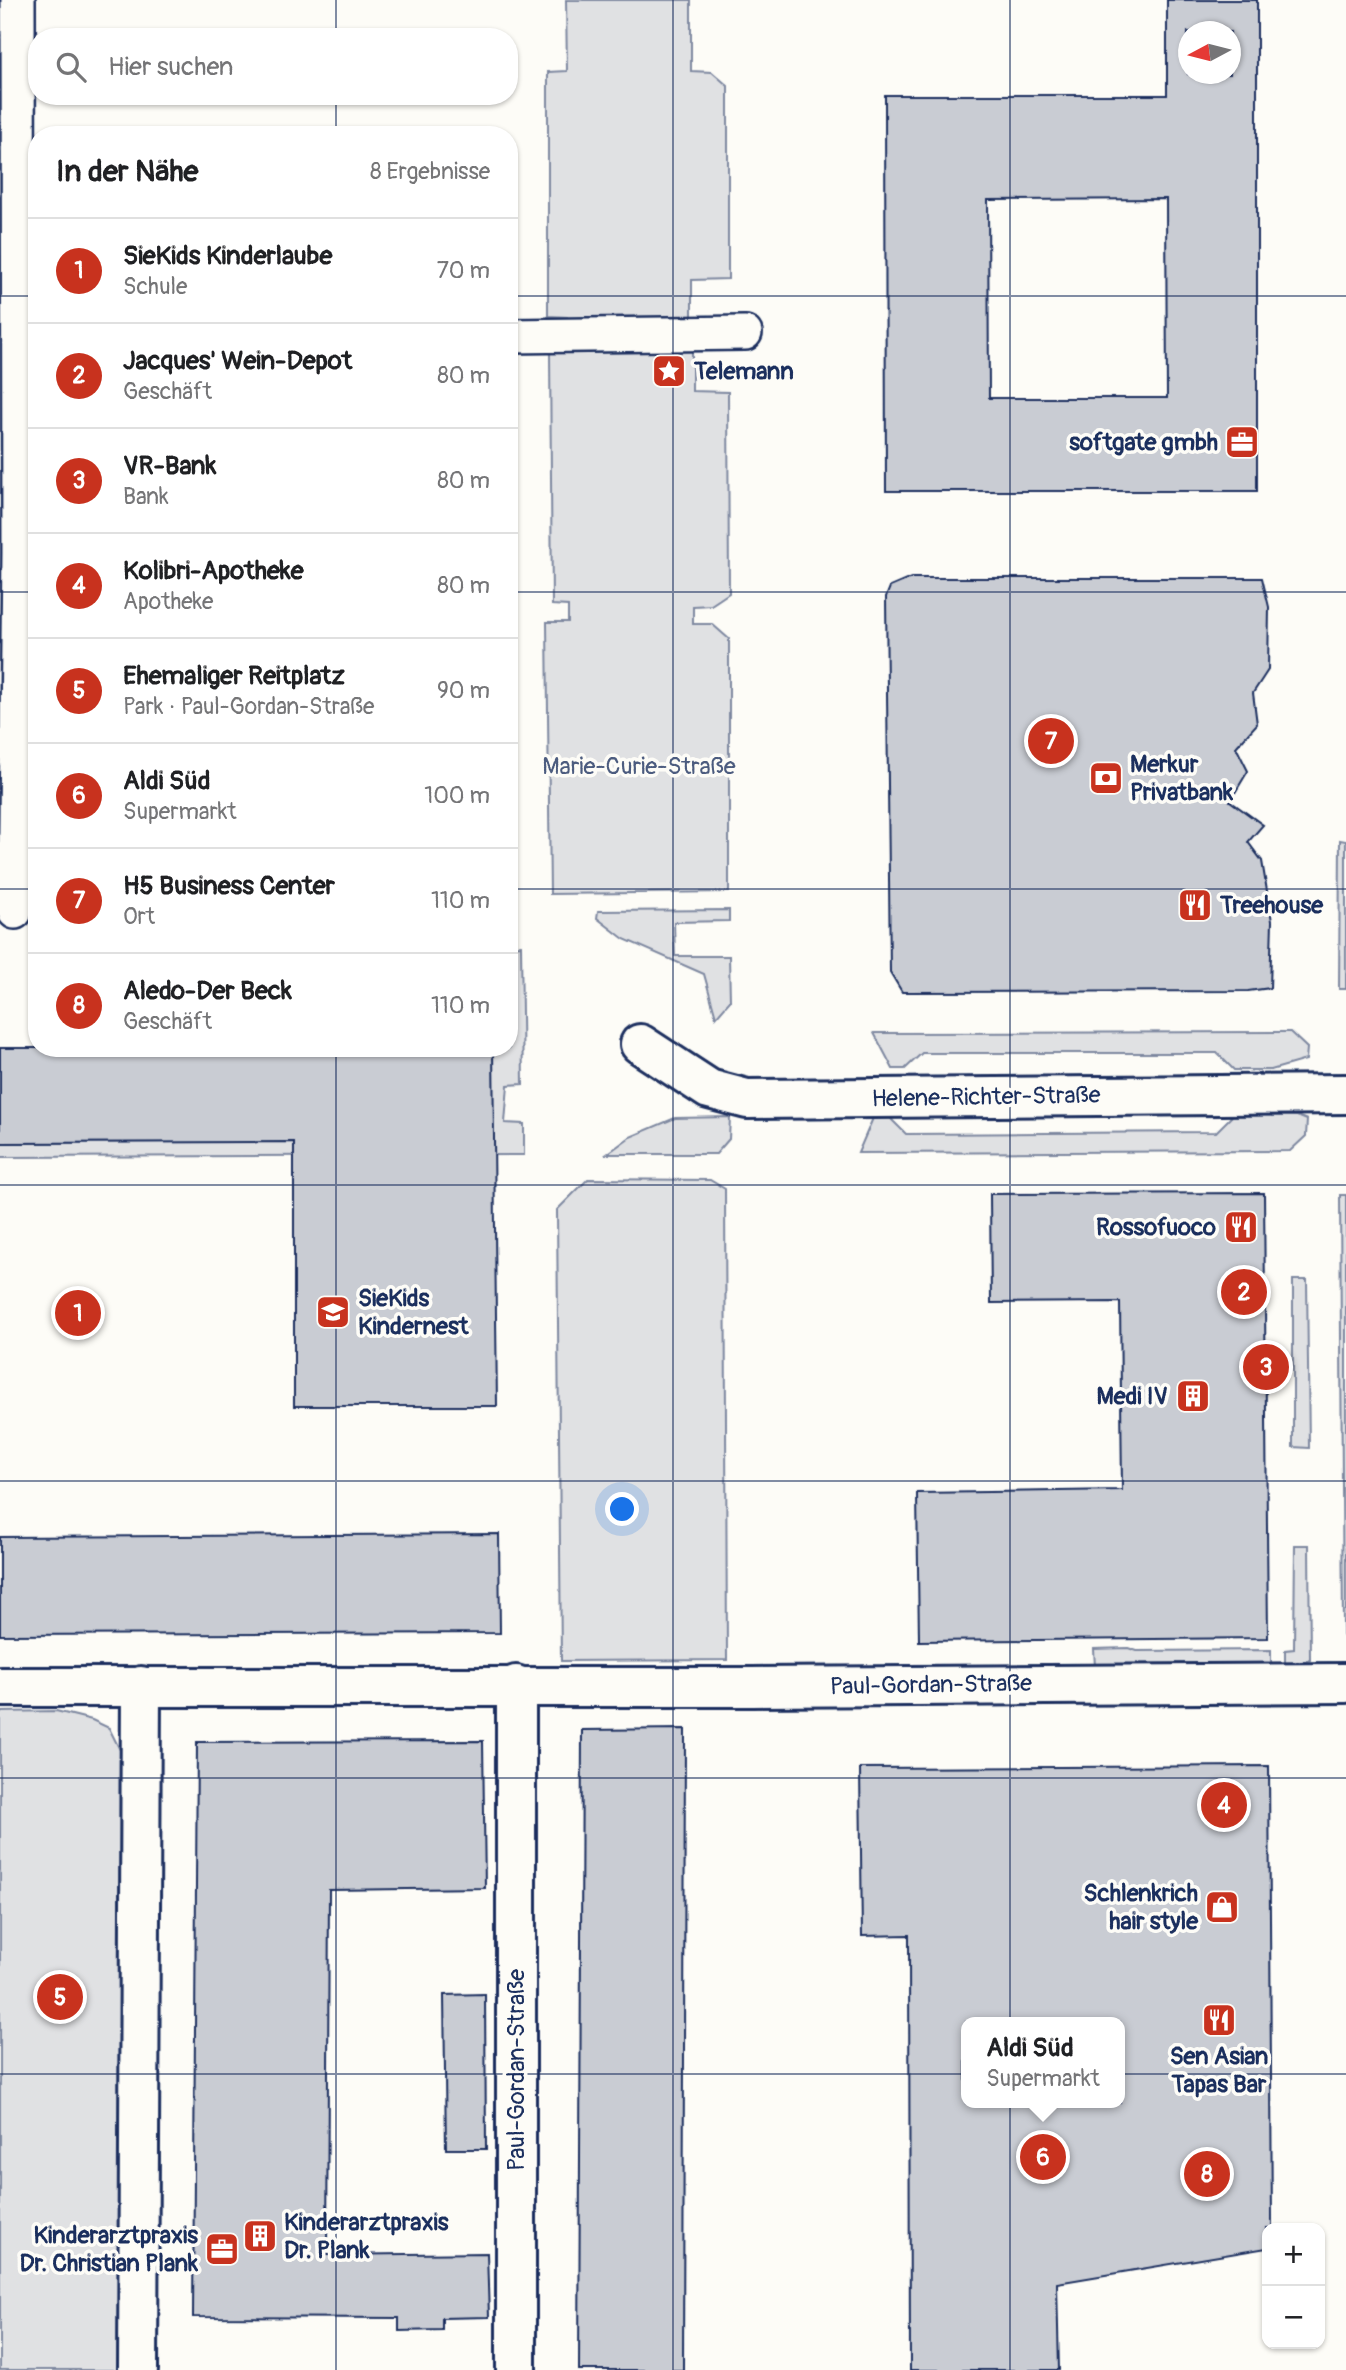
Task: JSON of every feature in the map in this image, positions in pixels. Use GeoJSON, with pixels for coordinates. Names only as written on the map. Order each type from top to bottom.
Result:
{"type":"FeatureCollection","features":[{"type":"Feature","properties":{"kind":"street"},"geometry":{"type":"LineString","coordinates":[[15,912],[19,336],[18,0]]}},
{"type":"Feature","properties":{"kind":"street"},"geometry":{"type":"LineString","coordinates":[[518,336],[745,333]]}},
{"type":"Feature","properties":{"kind":"street","name":"Helene-Richter-Straße"},"geometry":{"type":"LineString","coordinates":[[640,1044],[709,1089],[747,1099],[1346,1094]]}},
{"type":"Feature","properties":{"kind":"street","name":"Paul-Gordan-Straße"},"geometry":{"type":"LineString","coordinates":[[0,1686],[1346,1683]]}},
{"type":"Feature","properties":{"kind":"street","name":"Paul-Gordan-Straße"},"geometry":{"type":"LineString","coordinates":[[516,1685],[516,2370]]}},
{"type":"Feature","properties":{"kind":"street"},"geometry":{"type":"LineString","coordinates":[[138,2370],[141,1686]]}},
{"type":"Feature","properties":{"kind":"green space","name":"Marie-Curie-Straße"},"geometry":{"type":"Polygon","coordinates":[[[566,0],[691,0],[691,71],[712,72],[728,86],[728,279],[692,280],[692,391],[728,392],[729,593],[711,605],[693,606],[693,624],[712,624],[729,639],[729,892],[550,894],[547,622],[568,622],[568,606],[552,605],[550,352],[567,351],[567,317],[548,316],[548,72],[567,71],[566,0]]]}},
{"type":"Feature","properties":{"kind":"green space"},"geometry":{"type":"Polygon","coordinates":[[[1340,840],[1346,841],[1346,989],[1339,989],[1340,840]]]}},
{"type":"Feature","properties":{"kind":"green space"},"geometry":{"type":"Polygon","coordinates":[[[729,910],[729,921],[674,922],[675,956],[729,956],[730,1001],[716,1017],[704,974],[624,939],[597,918],[598,911],[729,910]]]}},
{"type":"Feature","properties":{"kind":"green space"},"geometry":{"type":"Polygon","coordinates":[[[518,945],[521,945],[523,1084],[508,1085],[505,1123],[524,1124],[524,1155],[0,1157],[0,1143],[492,1140],[493,1057],[518,1057],[518,945]]]}},
{"type":"Feature","properties":{"kind":"green space"},"geometry":{"type":"Polygon","coordinates":[[[1290,1032],[1307,1048],[1306,1060],[1271,1070],[1234,1070],[1217,1053],[922,1053],[905,1069],[893,1069],[874,1033],[1290,1032]]]}},
{"type":"Feature","properties":{"kind":"green space"},"geometry":{"type":"Polygon","coordinates":[[[1234,1114],[1297,1116],[1307,1120],[1306,1136],[1290,1151],[858,1153],[873,1118],[889,1117],[906,1134],[1216,1132],[1234,1114]]]}},
{"type":"Feature","properties":{"kind":"green space"},"geometry":{"type":"Polygon","coordinates":[[[730,1117],[729,1139],[716,1154],[607,1154],[630,1137],[675,1118],[730,1117]]]}},
{"type":"Feature","properties":{"kind":"green space"},"geometry":{"type":"Polygon","coordinates":[[[588,1179],[710,1180],[725,1189],[727,1660],[561,1661],[557,1210],[588,1179]]]}},
{"type":"Feature","properties":{"kind":"green space"},"geometry":{"type":"Polygon","coordinates":[[[1340,1195],[1346,1195],[1346,1630],[1343,1634],[1340,1195]]]}},
{"type":"Feature","properties":{"kind":"green space"},"geometry":{"type":"Polygon","coordinates":[[[1293,1280],[1307,1280],[1309,1448],[1293,1447],[1293,1280]]]}},
{"type":"Feature","properties":{"kind":"green space"},"geometry":{"type":"Polygon","coordinates":[[[1295,1545],[1309,1545],[1310,1660],[1285,1666],[1285,1650],[1294,1649],[1295,1545]]]}},
{"type":"Feature","properties":{"kind":"green space"},"geometry":{"type":"Polygon","coordinates":[[[1128,1648],[1137,1651],[1271,1650],[1271,1666],[1095,1667],[1094,1649],[1128,1648]]]}},
{"type":"Feature","properties":{"kind":"green space"},"geometry":{"type":"Polygon","coordinates":[[[56,1711],[92,1720],[109,1728],[120,1750],[118,2370],[0,2370],[0,1712],[56,1711]]]}},
{"type":"Feature","properties":{"kind":"building"},"geometry":{"type":"Polygon","coordinates":[[[1167,0],[1257,0],[1257,491],[886,491],[885,95],[1167,95],[1167,0]],[[1166,199],[988,200],[989,398],[1167,398],[1166,199]]]}},
{"type":"Feature","properties":{"kind":"building"},"geometry":{"type":"Polygon","coordinates":[[[911,578],[1262,578],[1269,607],[1268,670],[1253,693],[1257,724],[1236,747],[1248,771],[1230,801],[1263,825],[1248,842],[1262,861],[1272,921],[1270,988],[1248,991],[902,992],[890,972],[886,597],[890,587],[911,578]]]}},
{"type":"Feature","properties":{"kind":"building"},"geometry":{"type":"Polygon","coordinates":[[[0,1048],[28,1048],[28,1057],[493,1057],[497,1406],[294,1406],[294,1142],[0,1143],[0,1048]]]}},
{"type":"Feature","properties":{"kind":"building","name":"Medi IV"},"geometry":{"type":"Polygon","coordinates":[[[1264,1193],[1268,1638],[919,1641],[917,1493],[1122,1490],[1120,1302],[991,1303],[990,1194],[1264,1193]]]}},
{"type":"Feature","properties":{"kind":"building"},"geometry":{"type":"Polygon","coordinates":[[[499,1534],[500,1633],[0,1635],[0,1537],[499,1534]]]}},
{"type":"Feature","properties":{"kind":"building"},"geometry":{"type":"Polygon","coordinates":[[[685,1729],[683,2370],[579,2370],[582,1730],[685,1729]]]}},
{"type":"Feature","properties":{"kind":"building"},"geometry":{"type":"Polygon","coordinates":[[[483,1741],[485,1888],[329,1890],[327,2255],[487,2253],[489,2317],[442,2318],[442,2330],[399,2331],[399,2318],[193,2317],[197,1742],[483,1741]]]}},
{"type":"Feature","properties":{"kind":"building"},"geometry":{"type":"Polygon","coordinates":[[[1269,1766],[1272,2223],[1262,2223],[1262,2249],[1057,2283],[1059,2370],[910,2370],[909,1935],[862,1936],[860,1768],[1269,1766]]]}},
{"type":"Feature","properties":{"kind":"building"},"geometry":{"type":"Polygon","coordinates":[[[485,1994],[486,2149],[446,2149],[444,1995],[485,1994]]]}},
{"type":"Feature","properties":{"kind":"place","name":"Telemann"},"geometry":{"type":"Point","coordinates":[669,371]}},
{"type":"Feature","properties":{"kind":"place","name":"softgate gmbh"},"geometry":{"type":"Point","coordinates":[1242,442]}},
{"type":"Feature","properties":{"kind":"place","name":"H5 Business Center"},"geometry":{"type":"Point","coordinates":[1051,741]}},
{"type":"Feature","properties":{"kind":"place","name":"Merkur Privatbank"},"geometry":{"type":"Point","coordinates":[1106,778]}},
{"type":"Feature","properties":{"kind":"place","name":"Treehouse"},"geometry":{"type":"Point","coordinates":[1195,905]}},
{"type":"Feature","properties":{"kind":"place","name":"Rossofuoco"},"geometry":{"type":"Point","coordinates":[1241,1227]}},
{"type":"Feature","properties":{"kind":"place","name":"Jacques' Wein-Depot"},"geometry":{"type":"Point","coordinates":[1244,1292]}},
{"type":"Feature","properties":{"kind":"place","name":"SieKids Kindernest"},"geometry":{"type":"Point","coordinates":[333,1312]}},
{"type":"Feature","properties":{"kind":"place","name":"SieKids Kinderlaube"},"geometry":{"type":"Point","coordinates":[78,1313]}},
{"type":"Feature","properties":{"kind":"place","name":"VR-Bank"},"geometry":{"type":"Point","coordinates":[1266,1367]}},
{"type":"Feature","properties":{"kind":"place","name":"Medi IV"},"geometry":{"type":"Point","coordinates":[1193,1396]}},
{"type":"Feature","properties":{"kind":"place","name":"Kolibri-Apotheke"},"geometry":{"type":"Point","coordinates":[1224,1805]}},
{"type":"Feature","properties":{"kind":"place","name":"Schlenkrich hair style"},"geometry":{"type":"Point","coordinates":[1222,1907]}},
{"type":"Feature","properties":{"kind":"place","name":"Ehemaliger Reitplatz"},"geometry":{"type":"Point","coordinates":[60,1997]}},
{"type":"Feature","properties":{"kind":"place","name":"Sen Asian Tapas Bar"},"geometry":{"type":"Point","coordinates":[1219,2020]}},
{"type":"Feature","properties":{"kind":"place","name":"Aldi Süd"},"geometry":{"type":"Point","coordinates":[1043,2157]}},
{"type":"Feature","properties":{"kind":"place","name":"Aledo-Der Beck"},"geometry":{"type":"Point","coordinates":[1207,2174]}},
{"type":"Feature","properties":{"kind":"place","name":"Kinderarztpraxis Dr. Plank"},"geometry":{"type":"Point","coordinates":[260,2236]}},
{"type":"Feature","properties":{"kind":"place","name":"Kinderarztpraxis Dr. Christian Plank"},"geometry":{"type":"Point","coordinates":[222,2249]}}]}
